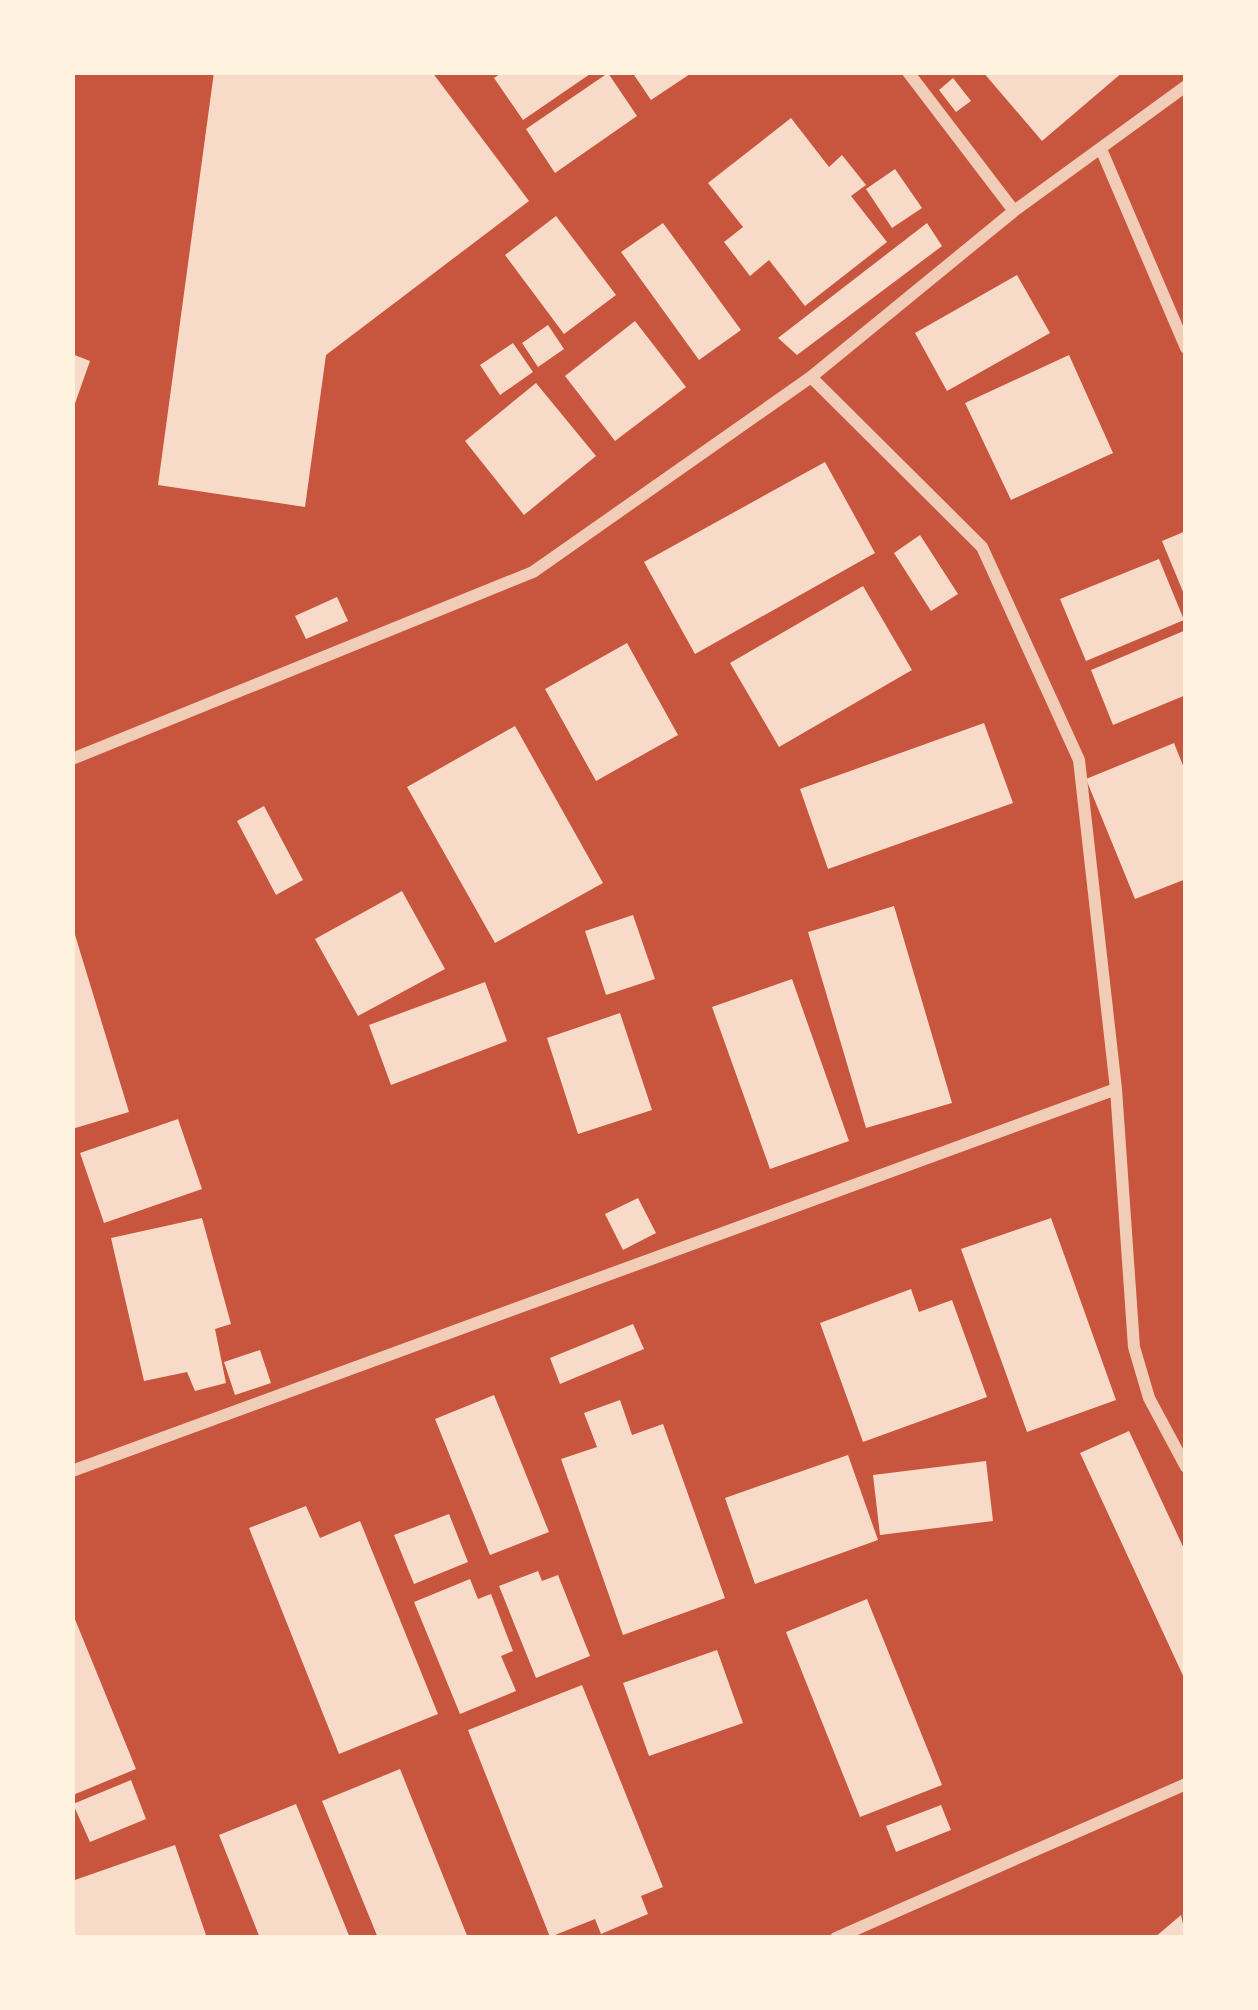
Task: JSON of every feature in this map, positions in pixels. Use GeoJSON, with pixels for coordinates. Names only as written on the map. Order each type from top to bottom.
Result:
{"type":"FeatureCollection","features":[{"type":"Feature","properties":{"kind":"street"},"geometry":{"type":"LineString","coordinates":[[908,72],[1014,212]]}},
{"type":"Feature","properties":{"kind":"street"},"geometry":{"type":"LineString","coordinates":[[72,759],[533,572],[811,377],[1014,212],[1186,86]]}},
{"type":"Feature","properties":{"kind":"street"},"geometry":{"type":"LineString","coordinates":[[1101,149],[1186,348]]}},
{"type":"Feature","properties":{"kind":"street"},"geometry":{"type":"LineString","coordinates":[[811,377],[982,547],[1079,760],[1116,1089],[1134,1347],[1149,1397],[1186,1467]]}},
{"type":"Feature","properties":{"kind":"street"},"geometry":{"type":"LineString","coordinates":[[72,1471],[1116,1089]]}},
{"type":"Feature","properties":{"kind":"street"},"geometry":{"type":"LineString","coordinates":[[836,1938],[1186,1784]]}},
{"type":"Feature","properties":{"kind":"building"},"geometry":{"type":"Polygon","coordinates":[[[214,72],[432,72],[529,201],[326,355],[305,507],[158,485],[214,72]]]}},
{"type":"Feature","properties":{"kind":"building"},"geometry":{"type":"Polygon","coordinates":[[[503,72],[593,72],[523,120],[494,78],[503,72]]]}},
{"type":"Feature","properties":{"kind":"building"},"geometry":{"type":"Polygon","coordinates":[[[632,72],[693,72],[651,100],[632,72]]]}},
{"type":"Feature","properties":{"kind":"building"},"geometry":{"type":"Polygon","coordinates":[[[983,72],[1123,72],[1042,141],[983,72]]]}},
{"type":"Feature","properties":{"kind":"building"},"geometry":{"type":"Polygon","coordinates":[[[608,73],[637,116],[555,173],[526,129],[608,73]]]}},
{"type":"Feature","properties":{"kind":"building"},"geometry":{"type":"Polygon","coordinates":[[[953,78],[971,101],[956,112],[939,90],[953,78]]]}},
{"type":"Feature","properties":{"kind":"building"},"geometry":{"type":"Polygon","coordinates":[[[791,118],[829,167],[842,155],[866,185],[851,196],[887,242],[805,306],[769,260],[750,276],[724,242],[743,227],[708,183],[791,118]]]}},
{"type":"Feature","properties":{"kind":"building"},"geometry":{"type":"Polygon","coordinates":[[[895,169],[922,208],[892,228],[866,189],[895,169]]]}},
{"type":"Feature","properties":{"kind":"building"},"geometry":{"type":"Polygon","coordinates":[[[556,216],[616,295],[564,334],[505,255],[556,216]]]}},
{"type":"Feature","properties":{"kind":"building"},"geometry":{"type":"Polygon","coordinates":[[[663,223],[741,330],[699,360],[621,252],[663,223]]]}},
{"type":"Feature","properties":{"kind":"building"},"geometry":{"type":"Polygon","coordinates":[[[927,223],[942,246],[797,355],[778,338],[927,223]]]}},
{"type":"Feature","properties":{"kind":"building"},"geometry":{"type":"Polygon","coordinates":[[[1017,275],[1050,333],[947,391],[915,333],[1017,275]]]}},
{"type":"Feature","properties":{"kind":"building"},"geometry":{"type":"Polygon","coordinates":[[[635,321],[686,387],[615,441],[565,376],[635,321]]]}},
{"type":"Feature","properties":{"kind":"building"},"geometry":{"type":"Polygon","coordinates":[[[548,325],[564,349],[538,367],[522,343],[548,325]]]}},
{"type":"Feature","properties":{"kind":"building"},"geometry":{"type":"Polygon","coordinates":[[[513,343],[533,372],[500,395],[480,365],[513,343]]]}},
{"type":"Feature","properties":{"kind":"building"},"geometry":{"type":"Polygon","coordinates":[[[72,354],[90,361],[73,409],[72,408],[72,354]]]}},
{"type":"Feature","properties":{"kind":"building"},"geometry":{"type":"Polygon","coordinates":[[[1069,355],[1113,453],[1011,500],[965,403],[1069,355]]]}},
{"type":"Feature","properties":{"kind":"building"},"geometry":{"type":"Polygon","coordinates":[[[536,383],[596,456],[524,515],[465,441],[536,383]]]}},
{"type":"Feature","properties":{"kind":"building"},"geometry":{"type":"Polygon","coordinates":[[[825,462],[875,553],[695,654],[644,562],[825,462]]]}},
{"type":"Feature","properties":{"kind":"building"},"geometry":{"type":"Polygon","coordinates":[[[1186,531],[1186,599],[1162,541],[1186,531]]]}},
{"type":"Feature","properties":{"kind":"building"},"geometry":{"type":"Polygon","coordinates":[[[920,535],[958,594],[931,611],[894,553],[920,535]]]}},
{"type":"Feature","properties":{"kind":"building"},"geometry":{"type":"Polygon","coordinates":[[[1159,559],[1184,620],[1086,661],[1060,599],[1159,559]]]}},
{"type":"Feature","properties":{"kind":"building"},"geometry":{"type":"Polygon","coordinates":[[[863,586],[912,670],[779,747],[730,663],[863,586]]]}},
{"type":"Feature","properties":{"kind":"building"},"geometry":{"type":"Polygon","coordinates":[[[337,597],[348,621],[306,639],[295,616],[337,597]]]}},
{"type":"Feature","properties":{"kind":"building"},"geometry":{"type":"Polygon","coordinates":[[[1186,630],[1186,695],[1113,725],[1091,670],[1186,630]]]}},
{"type":"Feature","properties":{"kind":"building"},"geometry":{"type":"Polygon","coordinates":[[[627,643],[678,735],[596,781],[545,689],[627,643]]]}},
{"type":"Feature","properties":{"kind":"building"},"geometry":{"type":"Polygon","coordinates":[[[984,723],[1013,803],[828,869],[800,789],[984,723]]]}},
{"type":"Feature","properties":{"kind":"building"},"geometry":{"type":"Polygon","coordinates":[[[515,726],[603,883],[495,943],[407,787],[515,726]]]}},
{"type":"Feature","properties":{"kind":"building"},"geometry":{"type":"Polygon","coordinates":[[[1174,743],[1186,773],[1186,879],[1135,899],[1086,779],[1174,743]]]}},
{"type":"Feature","properties":{"kind":"building"},"geometry":{"type":"Polygon","coordinates":[[[264,806],[303,880],[276,895],[237,821],[264,806]]]}},
{"type":"Feature","properties":{"kind":"building"},"geometry":{"type":"Polygon","coordinates":[[[402,891],[445,969],[358,1016],[315,939],[402,891]]]}},
{"type":"Feature","properties":{"kind":"building"},"geometry":{"type":"Polygon","coordinates":[[[894,906],[952,1103],[866,1128],[808,932],[894,906]]]}},
{"type":"Feature","properties":{"kind":"building"},"geometry":{"type":"Polygon","coordinates":[[[633,915],[655,979],[606,995],[585,931],[633,915]]]}},
{"type":"Feature","properties":{"kind":"building"},"geometry":{"type":"Polygon","coordinates":[[[72,925],[129,1112],[72,1129],[72,925]]]}},
{"type":"Feature","properties":{"kind":"building"},"geometry":{"type":"Polygon","coordinates":[[[792,979],[849,1141],[770,1169],[712,1007],[792,979]]]}},
{"type":"Feature","properties":{"kind":"building"},"geometry":{"type":"Polygon","coordinates":[[[485,982],[507,1041],[391,1085],[369,1025],[485,982]]]}},
{"type":"Feature","properties":{"kind":"building"},"geometry":{"type":"Polygon","coordinates":[[[620,1013],[652,1110],[578,1134],[547,1038],[620,1013]]]}},
{"type":"Feature","properties":{"kind":"building"},"geometry":{"type":"Polygon","coordinates":[[[178,1119],[202,1189],[104,1223],[80,1153],[178,1119]]]}},
{"type":"Feature","properties":{"kind":"building"},"geometry":{"type":"Polygon","coordinates":[[[638,1198],[656,1233],[623,1250],[605,1214],[638,1198]]]}},
{"type":"Feature","properties":{"kind":"building"},"geometry":{"type":"Polygon","coordinates":[[[202,1218],[231,1324],[215,1329],[226,1383],[195,1391],[187,1372],[144,1381],[111,1238],[202,1218]]]}},
{"type":"Feature","properties":{"kind":"building"},"geometry":{"type":"Polygon","coordinates":[[[1051,1218],[1116,1400],[1027,1432],[961,1249],[1051,1218]]]}},
{"type":"Feature","properties":{"kind":"building"},"geometry":{"type":"Polygon","coordinates":[[[911,1289],[919,1312],[952,1300],[987,1397],[863,1442],[820,1323],[911,1289]]]}},
{"type":"Feature","properties":{"kind":"building"},"geometry":{"type":"Polygon","coordinates":[[[633,1324],[644,1349],[560,1384],[550,1358],[633,1324]]]}},
{"type":"Feature","properties":{"kind":"building"},"geometry":{"type":"Polygon","coordinates":[[[260,1350],[271,1383],[235,1395],[224,1362],[260,1350]]]}},
{"type":"Feature","properties":{"kind":"building"},"geometry":{"type":"Polygon","coordinates":[[[494,1395],[549,1532],[490,1555],[435,1419],[494,1395]]]}},
{"type":"Feature","properties":{"kind":"building"},"geometry":{"type":"Polygon","coordinates":[[[620,1400],[632,1435],[663,1424],[725,1598],[623,1635],[561,1459],[597,1447],[584,1413],[620,1400]]]}},
{"type":"Feature","properties":{"kind":"building"},"geometry":{"type":"Polygon","coordinates":[[[1129,1431],[1186,1553],[1186,1682],[1080,1453],[1129,1431]]]}},
{"type":"Feature","properties":{"kind":"building"},"geometry":{"type":"Polygon","coordinates":[[[848,1455],[878,1540],[755,1584],[725,1498],[848,1455]]]}},
{"type":"Feature","properties":{"kind":"building"},"geometry":{"type":"Polygon","coordinates":[[[986,1461],[993,1521],[880,1535],[873,1475],[986,1461]]]}},
{"type":"Feature","properties":{"kind":"building"},"geometry":{"type":"Polygon","coordinates":[[[306,1506],[320,1538],[360,1521],[438,1714],[339,1754],[249,1528],[306,1506]]]}},
{"type":"Feature","properties":{"kind":"building"},"geometry":{"type":"Polygon","coordinates":[[[449,1514],[468,1562],[414,1584],[394,1535],[449,1514]]]}},
{"type":"Feature","properties":{"kind":"building"},"geometry":{"type":"Polygon","coordinates":[[[538,1571],[542,1581],[558,1575],[590,1656],[536,1678],[499,1586],[538,1571]]]}},
{"type":"Feature","properties":{"kind":"building"},"geometry":{"type":"Polygon","coordinates":[[[470,1579],[478,1599],[491,1594],[513,1651],[501,1656],[516,1691],[460,1714],[414,1602],[470,1579]]]}},
{"type":"Feature","properties":{"kind":"building"},"geometry":{"type":"Polygon","coordinates":[[[867,1599],[942,1785],[860,1817],[786,1632],[867,1599]]]}},
{"type":"Feature","properties":{"kind":"building"},"geometry":{"type":"Polygon","coordinates":[[[72,1612],[136,1769],[73,1795],[72,1792],[72,1612]]]}},
{"type":"Feature","properties":{"kind":"building"},"geometry":{"type":"Polygon","coordinates":[[[717,1650],[743,1723],[649,1756],[623,1683],[717,1650]]]}},
{"type":"Feature","properties":{"kind":"building"},"geometry":{"type":"Polygon","coordinates":[[[582,1685],[663,1887],[641,1896],[648,1914],[601,1934],[595,1919],[550,1937],[468,1730],[582,1685]]]}},
{"type":"Feature","properties":{"kind":"building"},"geometry":{"type":"Polygon","coordinates":[[[400,1769],[468,1938],[378,1938],[322,1801],[400,1769]]]}},
{"type":"Feature","properties":{"kind":"building"},"geometry":{"type":"Polygon","coordinates":[[[131,1780],[146,1819],[90,1842],[73,1804],[131,1780]]]}},
{"type":"Feature","properties":{"kind":"building"},"geometry":{"type":"Polygon","coordinates":[[[296,1804],[350,1938],[260,1938],[219,1835],[296,1804]]]}},
{"type":"Feature","properties":{"kind":"building"},"geometry":{"type":"Polygon","coordinates":[[[941,1805],[951,1830],[896,1852],[886,1826],[941,1805]]]}},
{"type":"Feature","properties":{"kind":"building"},"geometry":{"type":"Polygon","coordinates":[[[175,1845],[207,1938],[72,1938],[72,1881],[175,1845]]]}},
{"type":"Feature","properties":{"kind":"building"},"geometry":{"type":"Polygon","coordinates":[[[1181,1915],[1186,1938],[1154,1938],[1181,1915]]]}}]}
